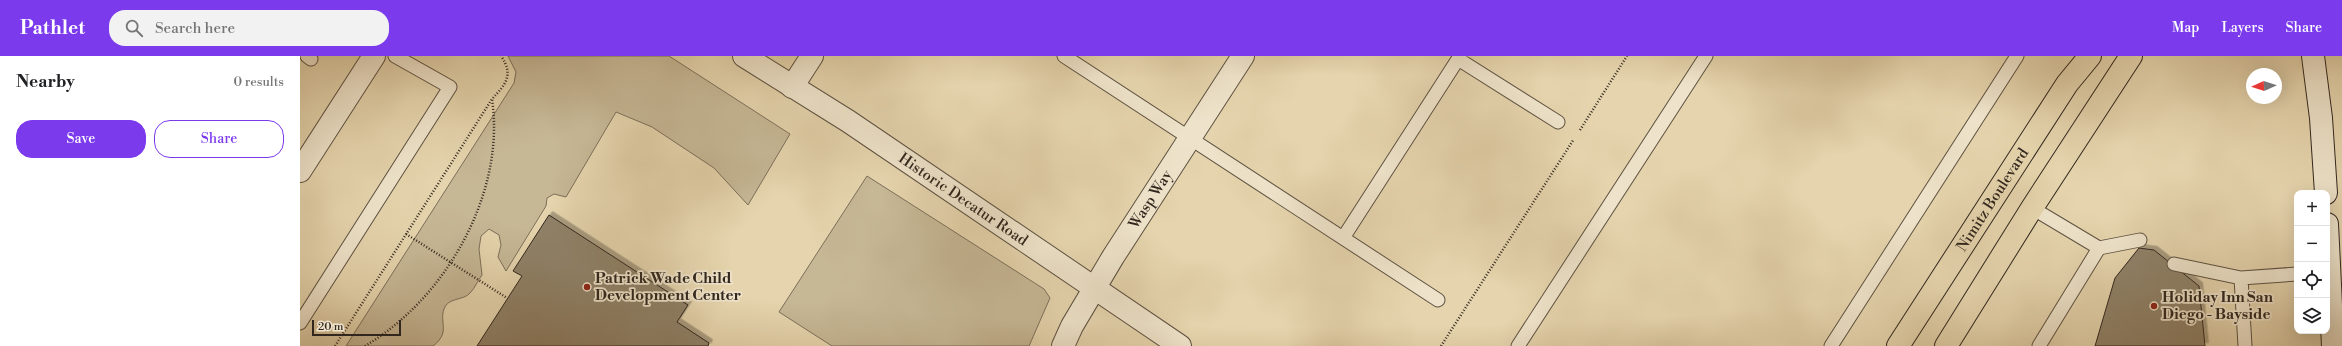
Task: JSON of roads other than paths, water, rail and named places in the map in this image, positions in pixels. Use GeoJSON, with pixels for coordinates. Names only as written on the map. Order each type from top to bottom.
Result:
{"type":"FeatureCollection","features":[{"type":"Feature","properties":{"kind":"main road"},"geometry":{"type":"LineString","coordinates":[[2068,84],[2082,56]]}},
{"type":"Feature","properties":{"kind":"main road","name":"Nimitz Boulevard"},"geometry":{"type":"LineString","coordinates":[[1898,346],[2068,84],[2090,56]]}},
{"type":"Feature","properties":{"kind":"main road"},"geometry":{"type":"LineString","coordinates":[[1946,346],[2032,208],[2131,56]]}},
{"type":"Feature","properties":{"kind":"street"},"geometry":{"type":"LineString","coordinates":[[300,171],[374,56]]}},
{"type":"Feature","properties":{"kind":"street","name":"Historic Decatur Road"},"geometry":{"type":"LineString","coordinates":[[744,56],[848,121],[1180,346]]}},
{"type":"Feature","properties":{"kind":"street"},"geometry":{"type":"LineString","coordinates":[[792,87],[812,56]]}},
{"type":"Feature","properties":{"kind":"street","name":"Wasp Way"},"geometry":{"type":"LineString","coordinates":[[1063,346],[1072,326],[1094,289],[1243,56]]}},
{"type":"Feature","properties":{"kind":"street"},"geometry":{"type":"LineString","coordinates":[[2313,56],[2321,118],[2326,190]]}},
{"type":"Feature","properties":{"kind":"street"},"geometry":{"type":"LineString","coordinates":[[2327,226],[2328,262]]}},
{"type":"Feature","properties":{"kind":"street"},"geometry":{"type":"LineString","coordinates":[[2330,298],[2333,346]]}},
{"type":"Feature","properties":{"kind":"lane"},"geometry":{"type":"LineString","coordinates":[[300,323],[450,87],[395,56]]}},
{"type":"Feature","properties":{"kind":"lane"},"geometry":{"type":"LineString","coordinates":[[1064,56],[1438,300]]}},
{"type":"Feature","properties":{"kind":"lane"},"geometry":{"type":"LineString","coordinates":[[1518,346],[1706,56]]}},
{"type":"Feature","properties":{"kind":"lane"},"geometry":{"type":"LineString","coordinates":[[1830,346],[2017,56]]}},
{"type":"Feature","properties":{"kind":"lane"},"geometry":{"type":"LineString","coordinates":[[1343,238],[1459,58],[1558,122]]}},
{"type":"Feature","properties":{"kind":"lane"},"geometry":{"type":"LineString","coordinates":[[2032,208],[2099,248],[2140,240]]}},
{"type":"Feature","properties":{"kind":"lane"},"geometry":{"type":"LineString","coordinates":[[2039,346],[2099,248]]}},
{"type":"Feature","properties":{"kind":"lane"},"geometry":{"type":"LineString","coordinates":[[2174,264],[2241,278],[2294,274]]}},
{"type":"Feature","properties":{"kind":"lane"},"geometry":{"type":"LineString","coordinates":[[2241,278],[2245,346]]}},
{"type":"Feature","properties":{"kind":"place","name":"Patrick Wade Child Development Center"},"geometry":{"type":"Point","coordinates":[587,287]}},
{"type":"Feature","properties":{"kind":"place","name":"Holiday Inn San Diego - Bayside"},"geometry":{"type":"Point","coordinates":[2154,306]}}]}
